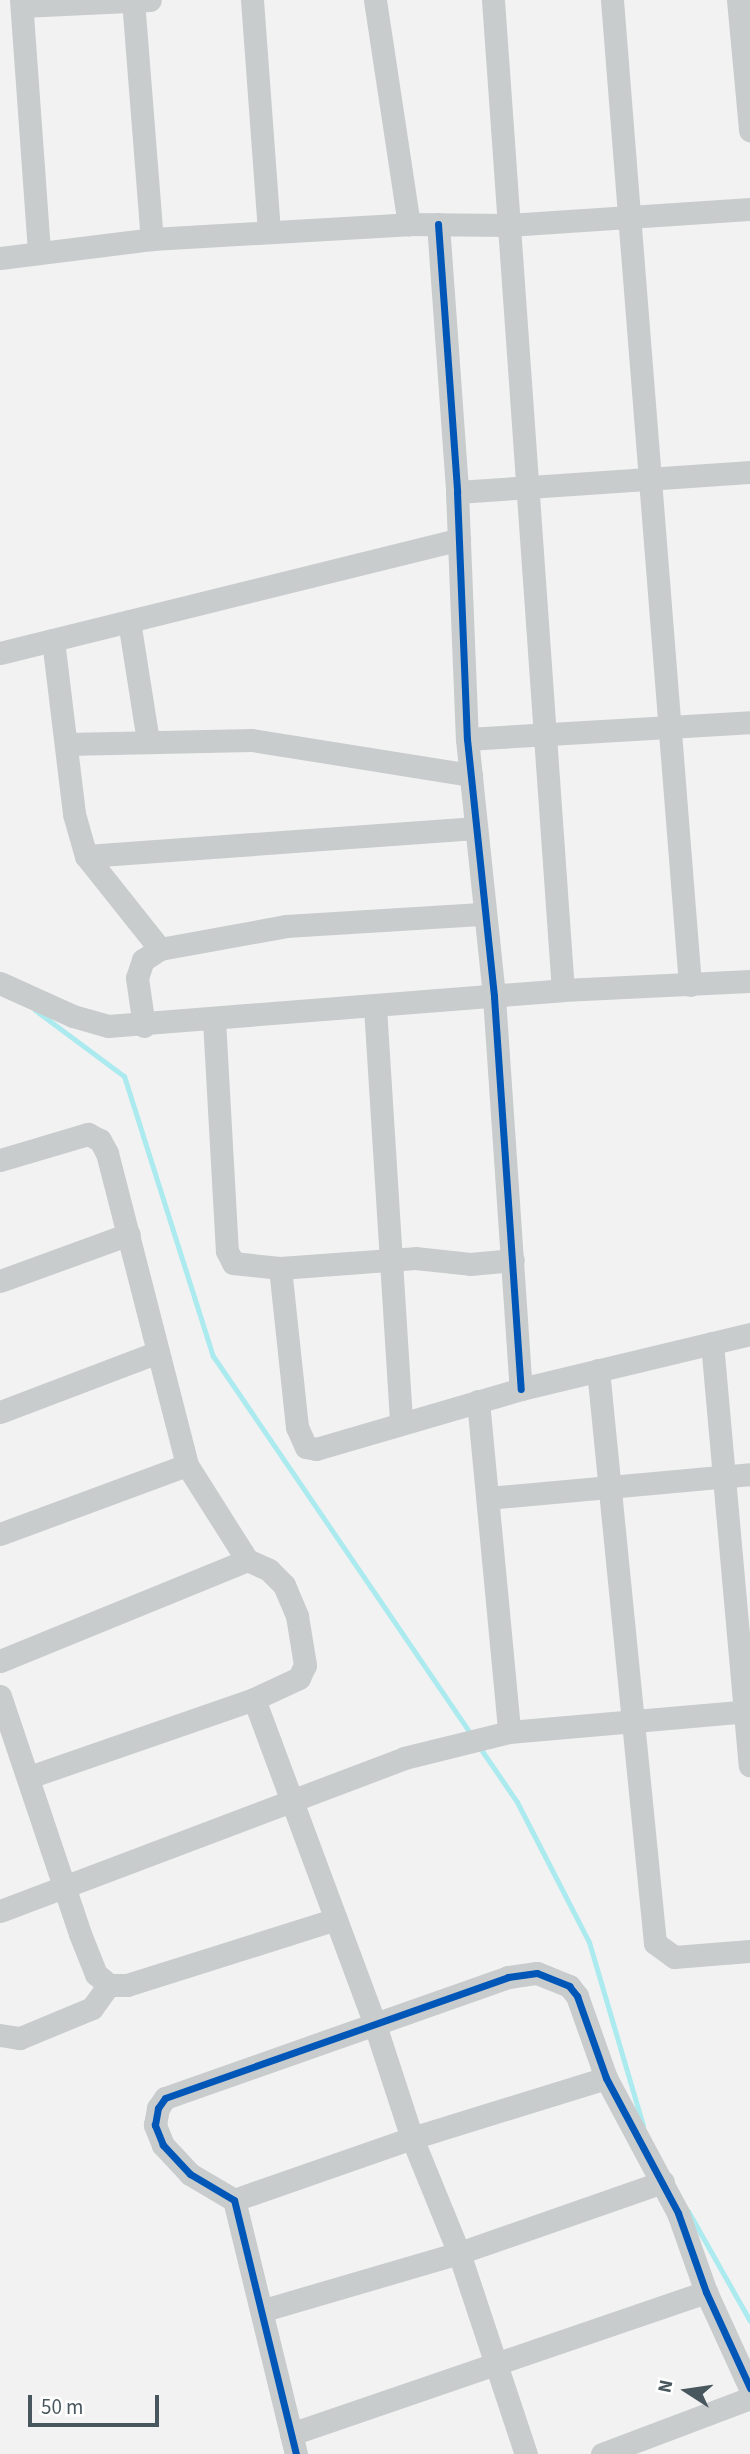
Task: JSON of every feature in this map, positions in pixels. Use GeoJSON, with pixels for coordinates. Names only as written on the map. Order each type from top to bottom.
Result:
{"type":"FeatureCollection","features":[{"type":"Feature","properties":{"kind":"street"},"geometry":{"type":"LineString","coordinates":[[252,0],[269,231]]}},
{"type":"Feature","properties":{"kind":"street"},"geometry":{"type":"LineString","coordinates":[[375,0],[410,224]]}},
{"type":"Feature","properties":{"kind":"street"},"geometry":{"type":"LineString","coordinates":[[493,0],[508,225],[530,486],[563,990]]}},
{"type":"Feature","properties":{"kind":"street"},"geometry":{"type":"LineString","coordinates":[[612,0],[627,218],[690,985]]}},
{"type":"Feature","properties":{"kind":"street"},"geometry":{"type":"LineString","coordinates":[[738,0],[750,130]]}},
{"type":"Feature","properties":{"kind":"street"},"geometry":{"type":"LineString","coordinates":[[40,250],[21,3],[138,1],[152,239]]}},
{"type":"Feature","properties":{"kind":"street"},"geometry":{"type":"LineString","coordinates":[[0,258],[40,250],[269,231],[410,224],[508,225],[750,209]]}},
{"type":"Feature","properties":{"kind":"street"},"geometry":{"type":"LineString","coordinates":[[438,224],[457,492],[467,739],[494,997],[521,1389]]}},
{"type":"Feature","properties":{"kind":"street"},"geometry":{"type":"LineString","coordinates":[[457,492],[750,472]]}},
{"type":"Feature","properties":{"kind":"street"},"geometry":{"type":"LineString","coordinates":[[0,653],[459,539]]}},
{"type":"Feature","properties":{"kind":"street"},"geometry":{"type":"LineString","coordinates":[[129,621],[148,741]]}},
{"type":"Feature","properties":{"kind":"street"},"geometry":{"type":"LineString","coordinates":[[53,640],[74,814],[86,856],[160,950]]}},
{"type":"Feature","properties":{"kind":"street"},"geometry":{"type":"LineString","coordinates":[[467,739],[750,722]]}},
{"type":"Feature","properties":{"kind":"street"},"geometry":{"type":"LineString","coordinates":[[66,744],[252,740],[471,775]]}},
{"type":"Feature","properties":{"kind":"street"},"geometry":{"type":"LineString","coordinates":[[86,856],[476,828]]}},
{"type":"Feature","properties":{"kind":"street"},"geometry":{"type":"LineString","coordinates":[[144,1026],[138,978],[144,960],[160,950],[286,926],[485,914]]}},
{"type":"Feature","properties":{"kind":"street"},"geometry":{"type":"LineString","coordinates":[[0,983],[73,1016],[108,1026],[144,1026],[563,990],[750,981]]}},
{"type":"Feature","properties":{"kind":"street"},"geometry":{"type":"LineString","coordinates":[[374,1007],[401,1422]]}},
{"type":"Feature","properties":{"kind":"street"},"geometry":{"type":"LineString","coordinates":[[214,1020],[227,1251],[233,1263],[280,1268],[390,1260],[470,1264],[513,1260]]}},
{"type":"Feature","properties":{"kind":"street"},"geometry":{"type":"LineString","coordinates":[[0,1160],[75,1135],[88,1134],[100,1140],[129,1234],[187,1465],[247,1560],[269,1570],[284,1586],[298,1616],[304,1651],[299,1678],[254,1699],[29,1777]]}},
{"type":"Feature","properties":{"kind":"street"},"geometry":{"type":"LineString","coordinates":[[0,1281],[129,1234]]}},
{"type":"Feature","properties":{"kind":"street"},"geometry":{"type":"LineString","coordinates":[[280,1268],[297,1427],[306,1447],[316,1449],[521,1389],[750,1335]]}},
{"type":"Feature","properties":{"kind":"street"},"geometry":{"type":"LineString","coordinates":[[712,1343],[750,1765]]}},
{"type":"Feature","properties":{"kind":"street"},"geometry":{"type":"LineString","coordinates":[[0,1412],[158,1352]]}},
{"type":"Feature","properties":{"kind":"street"},"geometry":{"type":"LineString","coordinates":[[598,1370],[630,1721],[655,1942],[674,1958],[750,1951]]}},
{"type":"Feature","properties":{"kind":"street"},"geometry":{"type":"LineString","coordinates":[[478,1401],[509,1732]]}},
{"type":"Feature","properties":{"kind":"street"},"geometry":{"type":"LineString","coordinates":[[0,1534],[187,1465]]}},
{"type":"Feature","properties":{"kind":"street"},"geometry":{"type":"LineString","coordinates":[[488,1498],[750,1474]]}},
{"type":"Feature","properties":{"kind":"street"},"geometry":{"type":"LineString","coordinates":[[0,1661],[247,1560]]}},
{"type":"Feature","properties":{"kind":"street"},"geometry":{"type":"LineString","coordinates":[[0,1696],[96,1974],[110,1985],[127,1985],[336,1919]]}},
{"type":"Feature","properties":{"kind":"street"},"geometry":{"type":"LineString","coordinates":[[254,1699],[375,2025],[412,2138],[459,2253],[526,2454]]}},
{"type":"Feature","properties":{"kind":"street"},"geometry":{"type":"LineString","coordinates":[[0,1911],[65,1890],[294,1804],[404,1758],[509,1732],[747,1711]]}},
{"type":"Feature","properties":{"kind":"street"},"geometry":{"type":"LineString","coordinates":[[706,2292],[496,2365],[293,2444],[264,2310],[234,2200],[190,2174],[163,2145],[155,2125],[158,2108],[166,2098],[508,1977],[537,1973],[569,1986],[577,1996],[606,2078],[663,2182],[706,2292],[750,2388]]}},
{"type":"Feature","properties":{"kind":"street"},"geometry":{"type":"LineString","coordinates":[[0,2035],[20,2038],[92,2008],[110,1985]]}},
{"type":"Feature","properties":{"kind":"street"},"geometry":{"type":"LineString","coordinates":[[234,2200],[412,2138],[606,2078]]}},
{"type":"Feature","properties":{"kind":"street"},"geometry":{"type":"LineString","coordinates":[[264,2310],[459,2253],[663,2182]]}},
{"type":"Feature","properties":{"kind":"street"},"geometry":{"type":"LineString","coordinates":[[602,2454],[750,2398]]}},
{"type":"Feature","properties":{"kind":"waterway"},"geometry":{"type":"LineString","coordinates":[[35,1010],[124,1076],[213,1356],[471,1734]]}},
{"type":"Feature","properties":{"kind":"waterway"},"geometry":{"type":"LineString","coordinates":[[478,1745],[517,1802],[589,1942],[643,2125]]}},
{"type":"Feature","properties":{"kind":"waterway"},"geometry":{"type":"LineString","coordinates":[[688,2211],[750,2321]]}},
{"type":"Feature","properties":{"kind":"cycle path"},"geometry":{"type":"LineString","coordinates":[[438,224],[457,492],[467,739],[494,997],[521,1389]]}},
{"type":"Feature","properties":{"kind":"cycle path"},"geometry":{"type":"LineString","coordinates":[[296,2454],[234,2200],[190,2174],[163,2145],[155,2125],[158,2108],[165,2098],[508,1977],[537,1973],[569,1986],[577,1996],[606,2078],[678,2213],[706,2292],[750,2388]]}}]}
